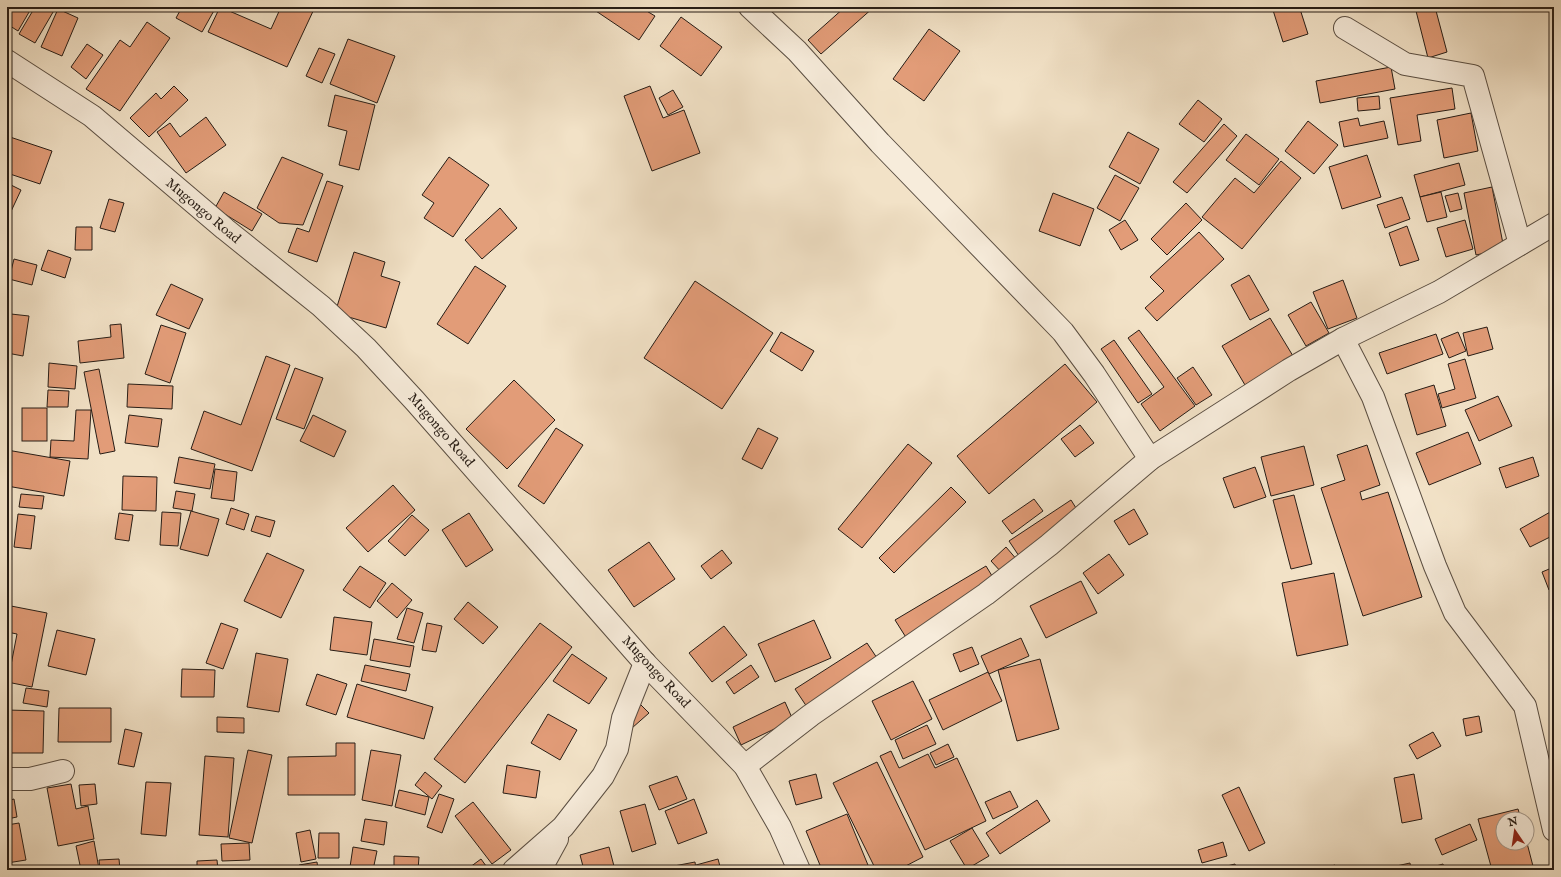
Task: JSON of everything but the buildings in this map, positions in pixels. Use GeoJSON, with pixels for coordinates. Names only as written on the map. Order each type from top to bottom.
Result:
{"type":"FeatureCollection","features":[{"type":"Feature","properties":{"kind":"street"},"geometry":{"type":"LineString","coordinates":[[750,7],[796,51],[880,142],[1063,332],[1094,374],[1150,459]]}},
{"type":"Feature","properties":{"kind":"street"},"geometry":{"type":"LineString","coordinates":[[1345,28],[1406,64],[1473,76],[1520,244]]}},
{"type":"Feature","properties":{"kind":"street","name":"Mugongo Road"},"geometry":{"type":"LineString","coordinates":[[7,61],[92,116],[225,230],[321,306],[366,348],[415,401],[645,663],[745,766],[780,827],[799,870]]}},
{"type":"Feature","properties":{"kind":"street"},"geometry":{"type":"LineString","coordinates":[[745,766],[811,715],[986,594],[1049,545],[1150,459],[1289,370],[1343,339],[1439,292],[1554,224]]}},
{"type":"Feature","properties":{"kind":"street"},"geometry":{"type":"LineString","coordinates":[[1343,339],[1373,397],[1434,566],[1455,613],[1525,706],[1554,830]]}},
{"type":"Feature","properties":{"kind":"street"},"geometry":{"type":"LineString","coordinates":[[540,870],[563,827],[603,776],[616,749],[623,718],[645,663]]}},
{"type":"Feature","properties":{"kind":"street"},"geometry":{"type":"LineString","coordinates":[[7,779],[30,779],[63,771]]}},
{"type":"Feature","properties":{"kind":"street"},"geometry":{"type":"LineString","coordinates":[[514,870],[563,827]]}}]}
